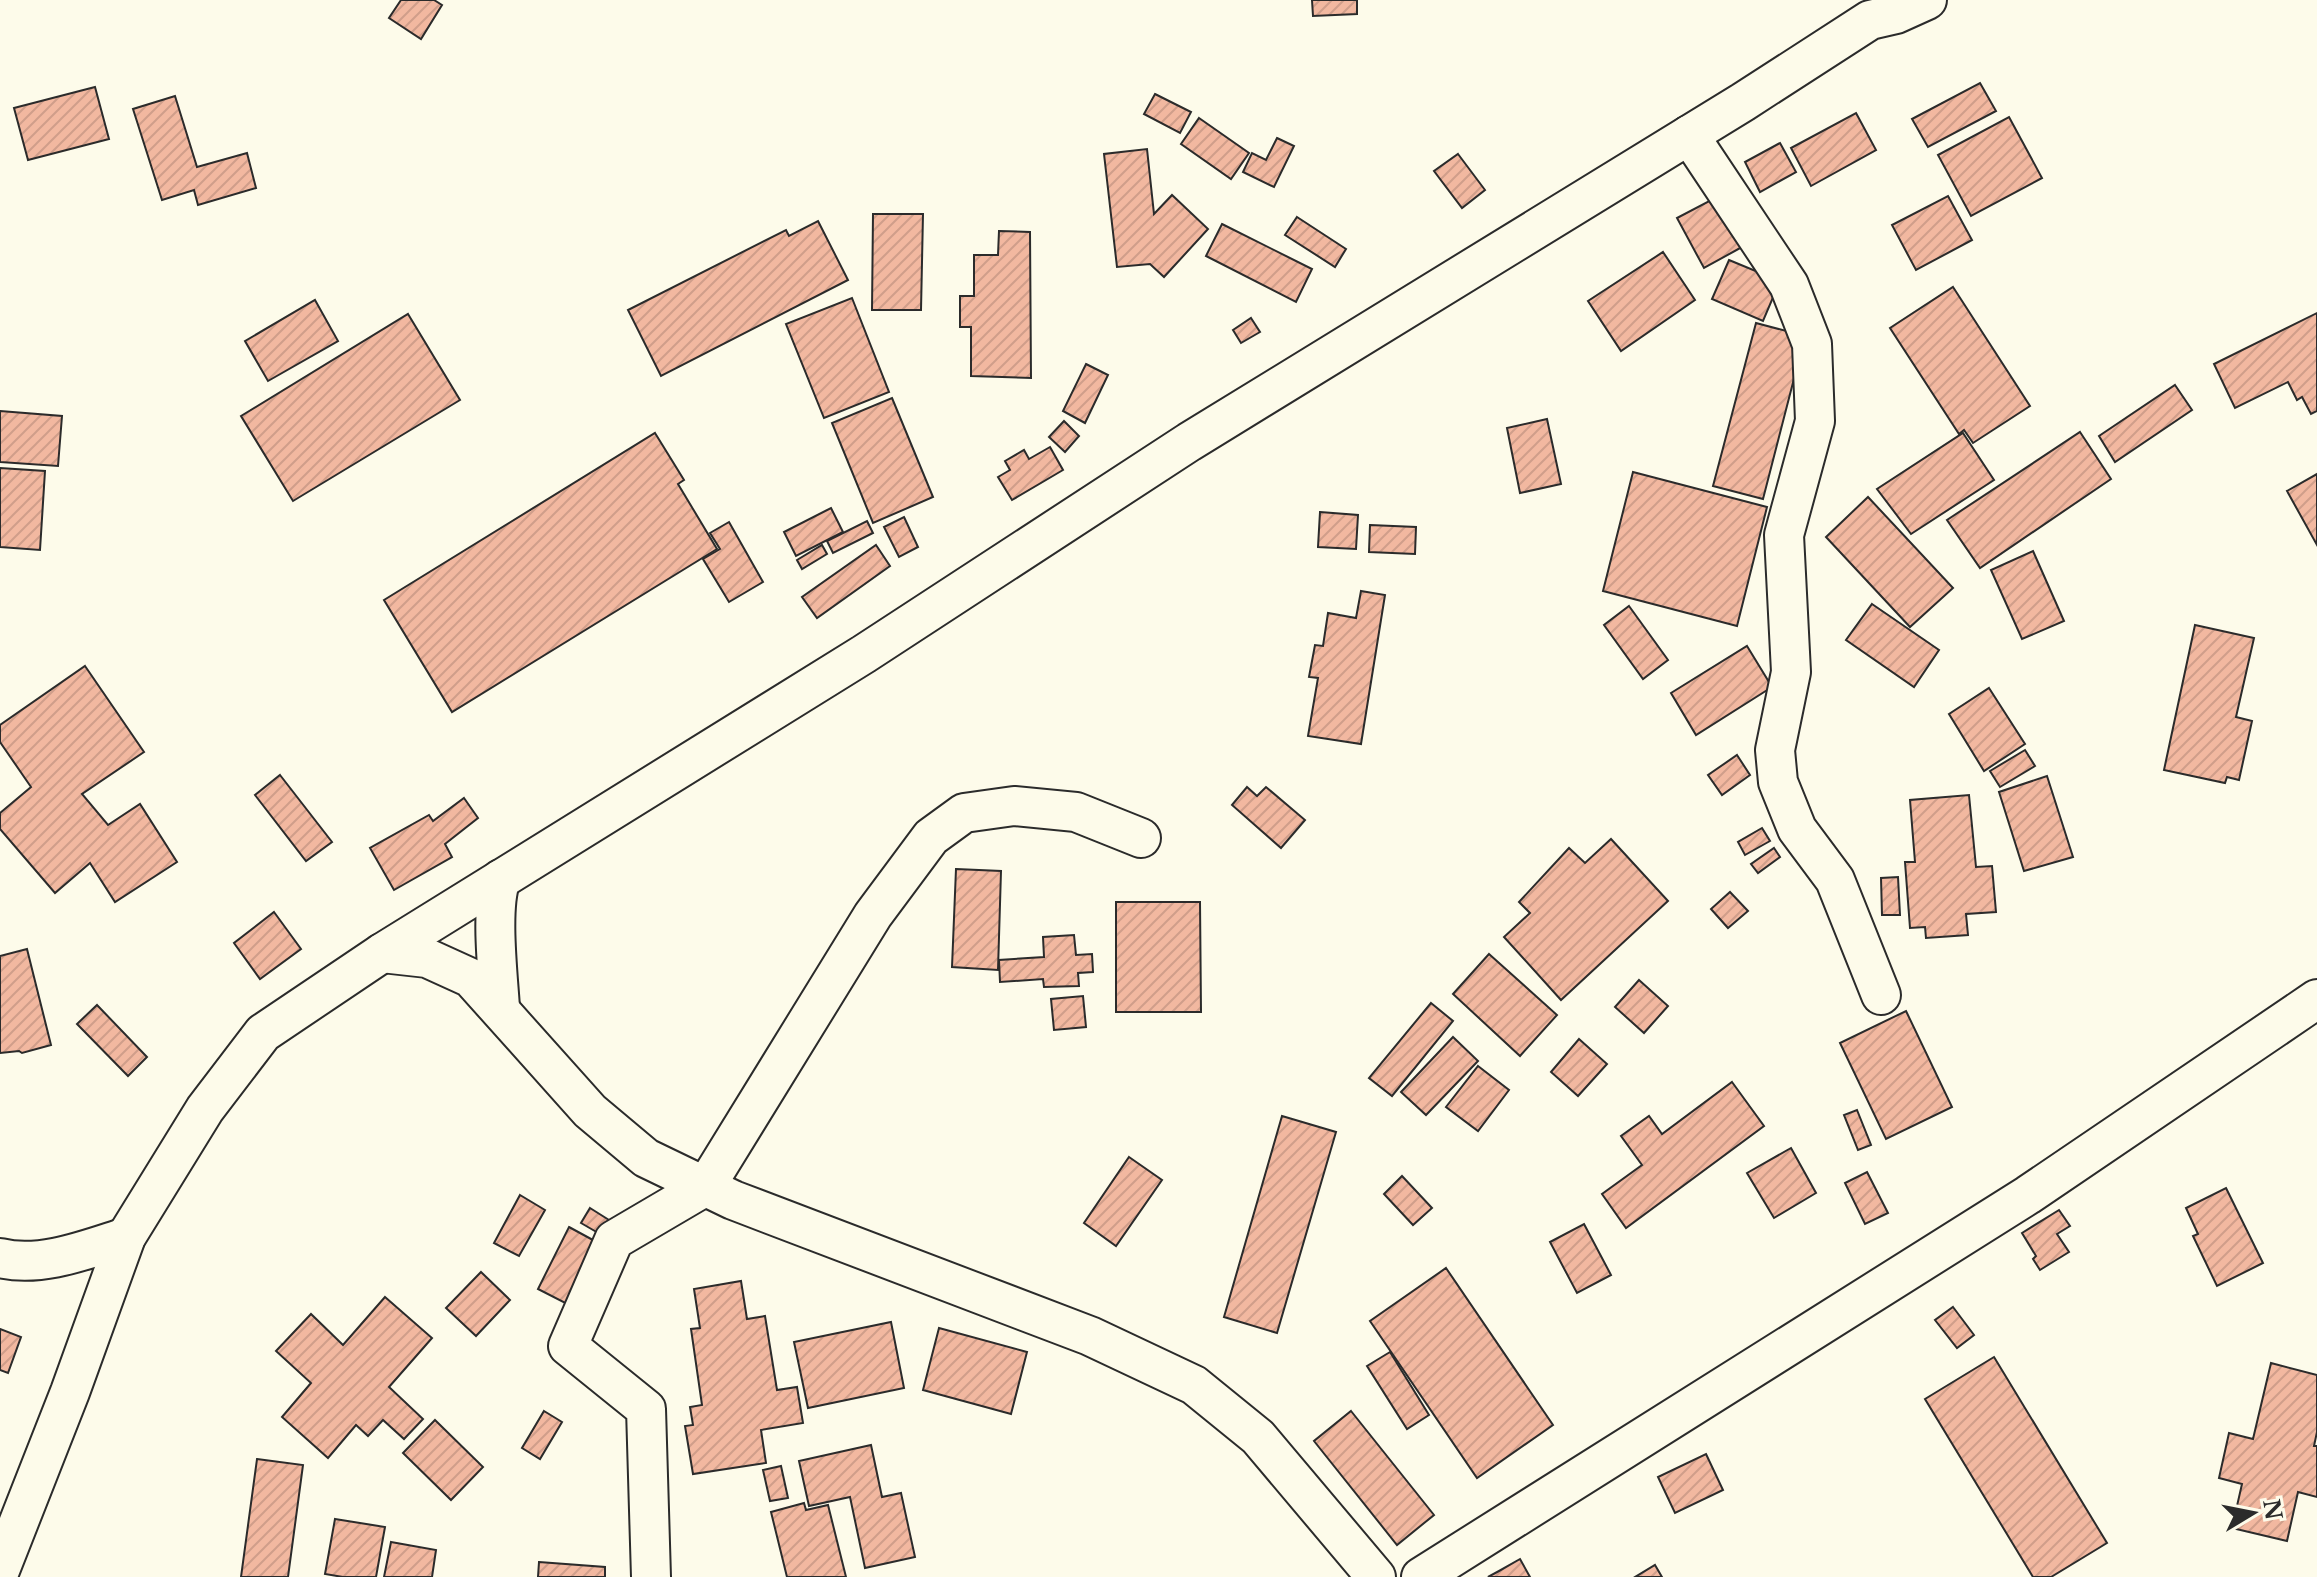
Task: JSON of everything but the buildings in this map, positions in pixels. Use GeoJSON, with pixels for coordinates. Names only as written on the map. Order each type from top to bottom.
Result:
{"type":"FeatureCollection","features":[{"type":"Feature","properties":{"kind":"street"},"geometry":{"type":"LineString","coordinates":[[0,1570],[70,1392],[126,1237],[205,1109],[263,1033],[382,953],[864,654],[1189,442],[1689,135],[1874,10],[1896,14],[1927,0]]}},
{"type":"Feature","properties":{"kind":"street"},"geometry":{"type":"LineString","coordinates":[[1689,135],[1789,285],[1812,344],[1815,421],[1784,535],[1791,672],[1775,750],[1778,782],[1797,829],[1835,880],[1881,995]]}},
{"type":"Feature","properties":{"kind":"street"},"geometry":{"type":"LineString","coordinates":[[651,1577],[646,1409],[568,1346],[614,1240],[706,1186],[873,915],[931,837],[964,813],[1014,806],[1076,812],[1141,838]]}},
{"type":"Feature","properties":{"kind":"street"},"geometry":{"type":"LineString","coordinates":[[500,1008],[496,930],[501,879]]}},
{"type":"Feature","properties":{"kind":"street"},"geometry":{"type":"LineString","coordinates":[[382,953],[427,958],[471,978],[590,1111],[646,1158],[733,1200],[1090,1336],[1194,1385],[1258,1437],[1376,1577]]}},
{"type":"Feature","properties":{"kind":"street"},"geometry":{"type":"LineString","coordinates":[[1421,1577],[2028,1195],[2317,999]]}},
{"type":"Feature","properties":{"kind":"street"},"geometry":{"type":"LineString","coordinates":[[0,1258],[14,1261],[45,1258],[126,1237]]}}]}
